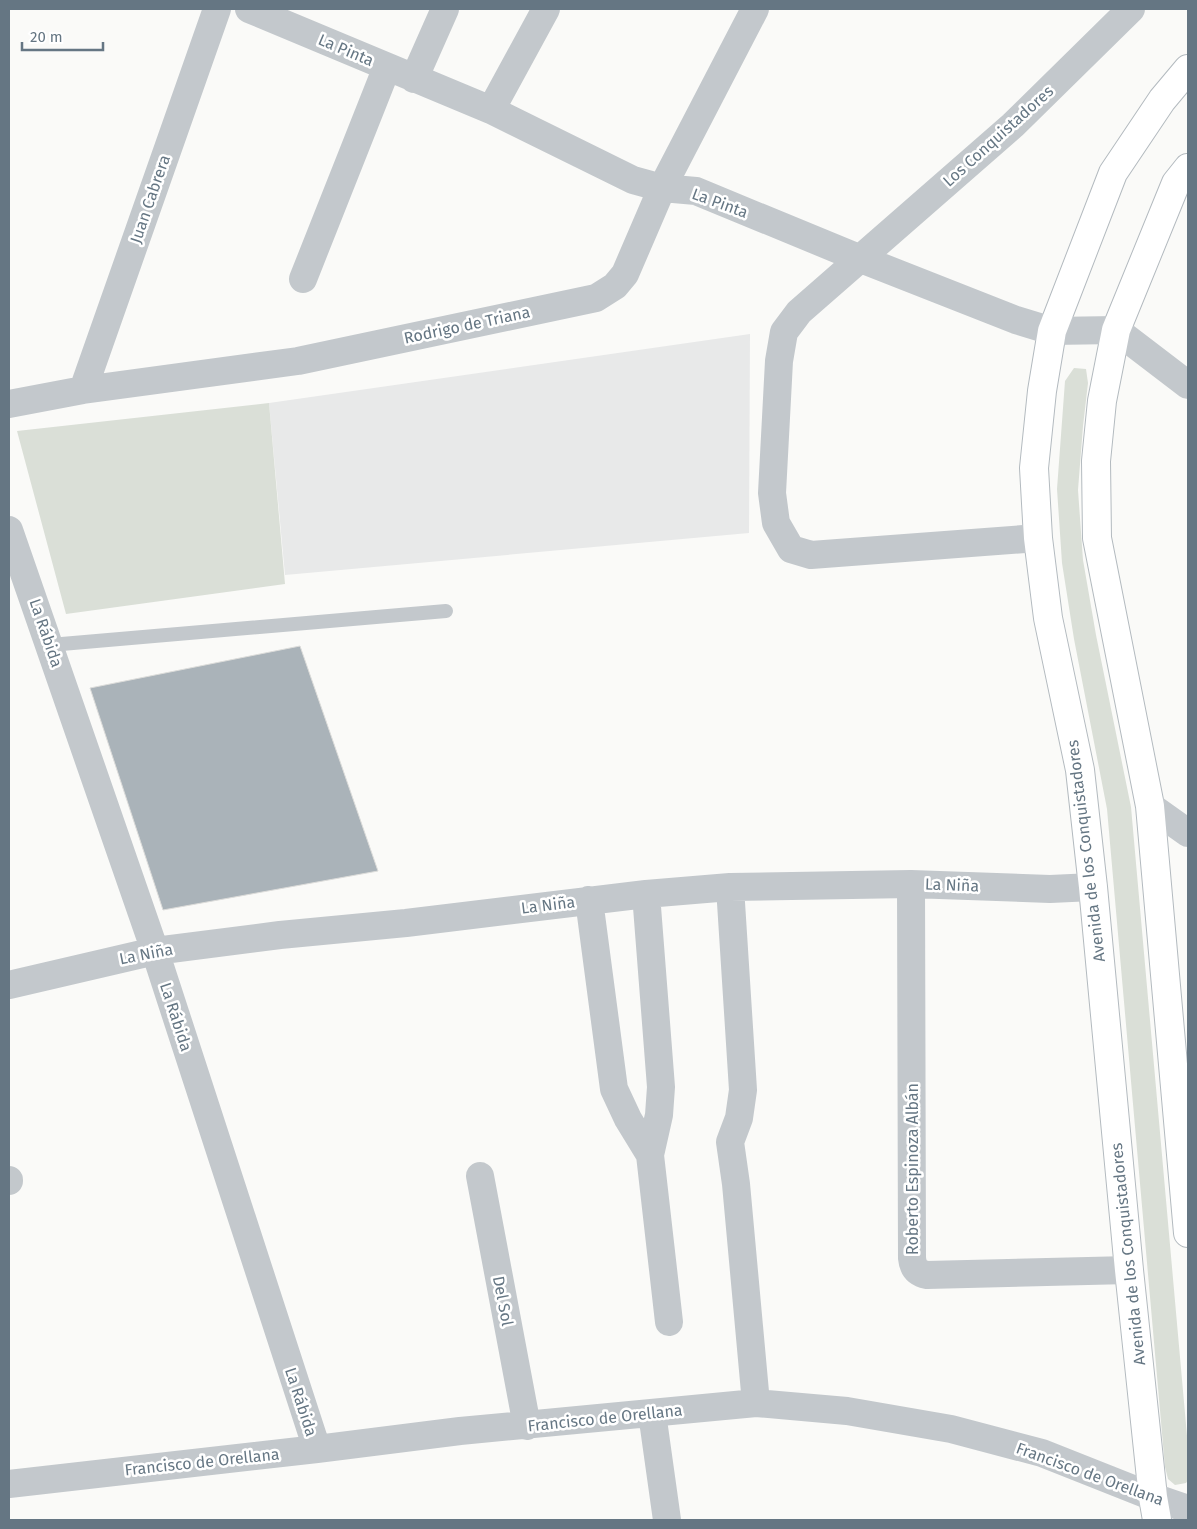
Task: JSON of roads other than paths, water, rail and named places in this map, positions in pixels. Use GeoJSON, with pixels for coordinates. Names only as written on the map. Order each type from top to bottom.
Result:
{"type":"FeatureCollection","features":[{"type":"Feature","properties":{"kind":"main road","name":"Avenida de los Conquistadores"},"geometry":{"type":"LineString","coordinates":[[1155,1509],[1129,1270],[1093,887],[1080,770],[1048,618],[1038,538],[1034,468],[1042,391],[1052,331],[1113,173],[1162,100],[1188,69]]}},
{"type":"Feature","properties":{"kind":"main road"},"geometry":{"type":"LineString","coordinates":[[1188,168],[1176,183],[1116,330],[1102,401],[1096,461],[1097,538],[1150,806],[1188,1233]]}},
{"type":"Feature","properties":{"kind":"street","name":"Juan Cabrera"},"geometry":{"type":"LineString","coordinates":[[83,390],[217,9]]}},
{"type":"Feature","properties":{"kind":"street"},"geometry":{"type":"LineString","coordinates":[[414,79],[445,9]]}},
{"type":"Feature","properties":{"kind":"street"},"geometry":{"type":"LineString","coordinates":[[491,110],[546,9]]}},
{"type":"Feature","properties":{"kind":"street","name":"Rodrigo de Triana"},"geometry":{"type":"LineString","coordinates":[[9,404],[83,390],[298,361],[596,298],[615,286],[625,274],[662,188],[755,9]]}},
{"type":"Feature","properties":{"kind":"street","name":"Los Conquistadores"},"geometry":{"type":"LineString","coordinates":[[1038,538],[811,555],[791,548],[776,523],[772,493],[779,361],[784,332],[799,312],[1013,125],[1132,9]]}},
{"type":"Feature","properties":{"kind":"street","name":"La Pinta"},"geometry":{"type":"LineString","coordinates":[[256,10],[414,79],[491,110],[633,180],[662,188],[696,191],[860,259],[1016,320],[1052,331],[1116,330]]}},
{"type":"Feature","properties":{"kind":"street"},"geometry":{"type":"LineString","coordinates":[[303,279],[387,67]]}},
{"type":"Feature","properties":{"kind":"street"},"geometry":{"type":"LineString","coordinates":[[1116,330],[1188,385]]}},
{"type":"Feature","properties":{"kind":"street","name":"La Rábida"},"geometry":{"type":"LineString","coordinates":[[9,530],[14,562],[50,645],[155,951],[317,1450]]}},
{"type":"Feature","properties":{"kind":"street"},"geometry":{"type":"LineString","coordinates":[[1150,806],[1188,833]]}},
{"type":"Feature","properties":{"kind":"street","name":"La Niña"},"geometry":{"type":"LineString","coordinates":[[9,985],[155,951],[646,894],[730,887],[911,884],[1050,888],[1093,887]]}},
{"type":"Feature","properties":{"kind":"street","name":"Roberto Espinoza Albán"},"geometry":{"type":"LineString","coordinates":[[911,884],[912,1258],[916,1269],[920,1274],[927,1275],[1129,1270]]}},
{"type":"Feature","properties":{"kind":"street"},"geometry":{"type":"LineString","coordinates":[[730,887],[743,1090],[739,1118],[730,1142],[736,1184],[756,1403]]}},
{"type":"Feature","properties":{"kind":"street"},"geometry":{"type":"LineString","coordinates":[[646,894],[661,1087],[659,1115],[650,1155],[669,1322]]}},
{"type":"Feature","properties":{"kind":"street"},"geometry":{"type":"LineString","coordinates":[[589,900],[614,1089],[628,1119],[650,1155]]}},
{"type":"Feature","properties":{"kind":"street","name":"Del Sol"},"geometry":{"type":"LineString","coordinates":[[480,1176],[527,1426]]}},
{"type":"Feature","properties":{"kind":"street","name":"Francisco de Orellana"},"geometry":{"type":"LineString","coordinates":[[9,1484],[317,1450],[460,1431],[756,1403],[847,1411],[951,1430],[1042,1453],[1155,1509],[1188,1509]]}},
{"type":"Feature","properties":{"kind":"street"},"geometry":{"type":"LineString","coordinates":[[652,1412],[667,1520]]}},
{"type":"Feature","properties":{"kind":"lane"},"geometry":{"type":"LineString","coordinates":[[50,645],[446,611]]}}]}
